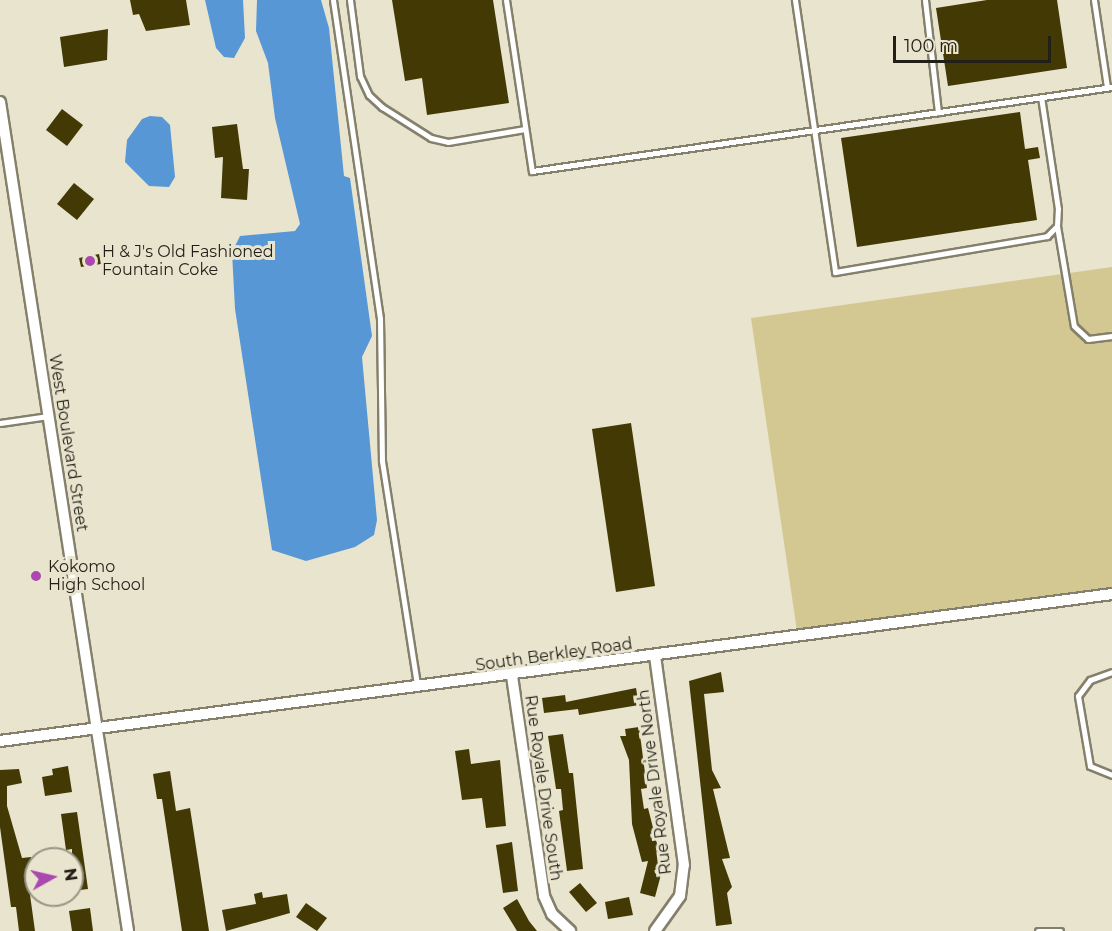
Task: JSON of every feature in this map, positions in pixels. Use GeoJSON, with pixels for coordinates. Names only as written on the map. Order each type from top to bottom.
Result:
{"type":"FeatureCollection","features":[{"type":"Feature","properties":{"kind":"street","name":"West Boulevard Street"},"geometry":{"type":"LineString","coordinates":[[0,102],[128,931]]}},
{"type":"Feature","properties":{"kind":"street","name":"South Berkley Road"},"geometry":{"type":"LineString","coordinates":[[0,741],[418,689],[1112,594]]}},
{"type":"Feature","properties":{"kind":"street","name":"Rue Royale Drive North"},"geometry":{"type":"LineString","coordinates":[[655,657],[684,866],[680,896],[658,930]]}},
{"type":"Feature","properties":{"kind":"street","name":"Rue Royale Drive South"},"geometry":{"type":"LineString","coordinates":[[512,676],[544,897],[552,914],[570,931]]}},
{"type":"Feature","properties":{"kind":"lane"},"geometry":{"type":"LineString","coordinates":[[333,0],[380,319],[382,461],[418,689]]}},
{"type":"Feature","properties":{"kind":"lane"},"geometry":{"type":"LineString","coordinates":[[350,0],[360,76],[369,95],[382,107],[431,138],[448,142],[525,129]]}},
{"type":"Feature","properties":{"kind":"lane"},"geometry":{"type":"LineString","coordinates":[[506,0],[532,171],[1109,87],[1094,0]]}},
{"type":"Feature","properties":{"kind":"lane"},"geometry":{"type":"LineString","coordinates":[[795,0],[835,272],[1031,242],[1056,226]]}},
{"type":"Feature","properties":{"kind":"lane"},"geometry":{"type":"LineString","coordinates":[[925,0],[938,112]]}},
{"type":"Feature","properties":{"kind":"lane"},"geometry":{"type":"LineString","coordinates":[[1041,97],[1056,226],[1074,326],[1088,339],[1112,336]]}},
{"type":"Feature","properties":{"kind":"lane"},"geometry":{"type":"LineString","coordinates":[[0,423],[48,416]]}},
{"type":"Feature","properties":{"kind":"lane"},"geometry":{"type":"LineString","coordinates":[[1112,672],[1090,680],[1078,696],[1090,766],[1112,775]]}},
{"type":"Feature","properties":{"kind":"lane"},"geometry":{"type":"LineString","coordinates":[[1038,931],[1060,931]]}},
{"type":"Feature","properties":{"kind":"shaded area"},"geometry":{"type":"Polygon","coordinates":[[[1112,267],[1112,594],[798,638],[751,318],[1112,267]]]}},
{"type":"Feature","properties":{"kind":"water"},"geometry":{"type":"Polygon","coordinates":[[[205,0],[243,0],[245,38],[234,58],[224,57],[216,48],[205,0]]]}},
{"type":"Feature","properties":{"kind":"water"},"geometry":{"type":"Polygon","coordinates":[[[257,0],[321,0],[329,28],[344,176],[350,178],[372,336],[362,357],[377,520],[374,535],[355,547],[306,561],[272,550],[235,309],[232,252],[240,236],[295,231],[300,224],[275,118],[268,63],[256,31],[257,0]]]}},
{"type":"Feature","properties":{"kind":"water"},"geometry":{"type":"Polygon","coordinates":[[[150,116],[162,117],[170,125],[175,177],[169,187],[149,186],[125,162],[127,140],[142,119],[150,116]]]}},
{"type":"Feature","properties":{"kind":"building"},"geometry":{"type":"Polygon","coordinates":[[[130,0],[186,0],[190,25],[146,31],[139,14],[133,15],[130,0]]]}},
{"type":"Feature","properties":{"kind":"building"},"geometry":{"type":"Polygon","coordinates":[[[392,0],[493,0],[509,103],[427,115],[422,78],[405,81],[392,0]]]}},
{"type":"Feature","properties":{"kind":"building"},"geometry":{"type":"Polygon","coordinates":[[[987,0],[1057,0],[1067,68],[948,86],[936,8],[987,0]]]}},
{"type":"Feature","properties":{"kind":"building"},"geometry":{"type":"Polygon","coordinates":[[[108,29],[107,60],[64,67],[60,37],[108,29]]]}},
{"type":"Feature","properties":{"kind":"building"},"geometry":{"type":"Polygon","coordinates":[[[62,109],[83,125],[67,146],[46,130],[62,109]]]}},
{"type":"Feature","properties":{"kind":"building"},"geometry":{"type":"Polygon","coordinates":[[[1020,112],[1025,149],[1038,147],[1040,158],[1028,160],[1037,220],[857,247],[841,138],[1020,112]]]}},
{"type":"Feature","properties":{"kind":"building"},"geometry":{"type":"Polygon","coordinates":[[[237,124],[243,169],[249,169],[247,200],[221,198],[223,157],[215,158],[212,127],[237,124]]]}},
{"type":"Feature","properties":{"kind":"building"},"geometry":{"type":"Polygon","coordinates":[[[74,183],[94,199],[77,220],[57,204],[74,183]]]}},
{"type":"Feature","properties":{"kind":"building","name":"H & J's Old Fashioned Fountain Coke"},"geometry":{"type":"Polygon","coordinates":[[[99,254],[101,264],[81,267],[79,258],[99,254]]]}},
{"type":"Feature","properties":{"kind":"building"},"geometry":{"type":"Polygon","coordinates":[[[631,423],[655,586],[616,592],[592,429],[631,423]]]}},
{"type":"Feature","properties":{"kind":"building"},"geometry":{"type":"Polygon","coordinates":[[[721,672],[724,692],[704,694],[712,770],[721,788],[713,789],[730,858],[722,859],[732,887],[727,893],[732,924],[716,926],[689,681],[721,672]]]}},
{"type":"Feature","properties":{"kind":"building"},"geometry":{"type":"Polygon","coordinates":[[[636,688],[639,705],[579,715],[578,709],[544,713],[542,698],[565,695],[566,702],[636,688]]]}},
{"type":"Feature","properties":{"kind":"building"},"geometry":{"type":"Polygon","coordinates":[[[639,727],[647,788],[641,789],[644,809],[648,808],[663,867],[655,897],[640,893],[648,861],[642,862],[632,824],[629,760],[620,736],[626,736],[625,729],[639,727]]]}},
{"type":"Feature","properties":{"kind":"building"},"geometry":{"type":"Polygon","coordinates":[[[563,734],[569,773],[573,773],[583,869],[567,871],[559,811],[563,810],[561,789],[556,789],[548,736],[563,734]]]}},
{"type":"Feature","properties":{"kind":"building"},"geometry":{"type":"Polygon","coordinates":[[[469,749],[471,764],[500,760],[506,826],[486,828],[482,798],[462,800],[455,751],[469,749]]]}},
{"type":"Feature","properties":{"kind":"building"},"geometry":{"type":"Polygon","coordinates":[[[68,766],[72,792],[45,796],[42,777],[53,775],[52,769],[68,766]]]}},
{"type":"Feature","properties":{"kind":"building"},"geometry":{"type":"Polygon","coordinates":[[[19,769],[22,783],[7,786],[7,806],[22,858],[24,858],[24,907],[32,907],[35,931],[19,931],[16,907],[11,907],[0,827],[0,770],[19,769]]]}},
{"type":"Feature","properties":{"kind":"building"},"geometry":{"type":"Polygon","coordinates":[[[170,771],[176,811],[190,808],[209,931],[182,931],[162,799],[157,799],[153,774],[170,771]]]}},
{"type":"Feature","properties":{"kind":"building"},"geometry":{"type":"Polygon","coordinates":[[[77,812],[82,847],[66,847],[61,814],[77,812]]]}},
{"type":"Feature","properties":{"kind":"building"},"geometry":{"type":"Polygon","coordinates":[[[512,842],[518,891],[503,893],[496,845],[512,842]]]}},
{"type":"Feature","properties":{"kind":"building"},"geometry":{"type":"Polygon","coordinates":[[[84,861],[88,889],[84,890],[84,861]]]}},
{"type":"Feature","properties":{"kind":"building"},"geometry":{"type":"Polygon","coordinates":[[[580,883],[597,903],[586,912],[569,892],[580,883]]]}},
{"type":"Feature","properties":{"kind":"building"},"geometry":{"type":"Polygon","coordinates":[[[262,892],[263,898],[287,894],[290,913],[226,931],[222,910],[256,904],[254,894],[262,892]]]}},
{"type":"Feature","properties":{"kind":"building"},"geometry":{"type":"Polygon","coordinates":[[[629,897],[633,915],[608,919],[605,902],[629,897]]]}},
{"type":"Feature","properties":{"kind":"building"},"geometry":{"type":"Polygon","coordinates":[[[517,899],[537,931],[517,931],[503,908],[517,899]]]}},
{"type":"Feature","properties":{"kind":"building"},"geometry":{"type":"Polygon","coordinates":[[[306,903],[327,918],[317,931],[296,917],[306,903]]]}},
{"type":"Feature","properties":{"kind":"building"},"geometry":{"type":"Polygon","coordinates":[[[90,908],[93,931],[72,931],[69,911],[90,908]]]}},
{"type":"Feature","properties":{"kind":"place","name":"H & J's Old Fashioned Fountain Coke"},"geometry":{"type":"Point","coordinates":[90,261]}},
{"type":"Feature","properties":{"kind":"place","name":"Kokomo High School"},"geometry":{"type":"Point","coordinates":[36,576]}}]}
